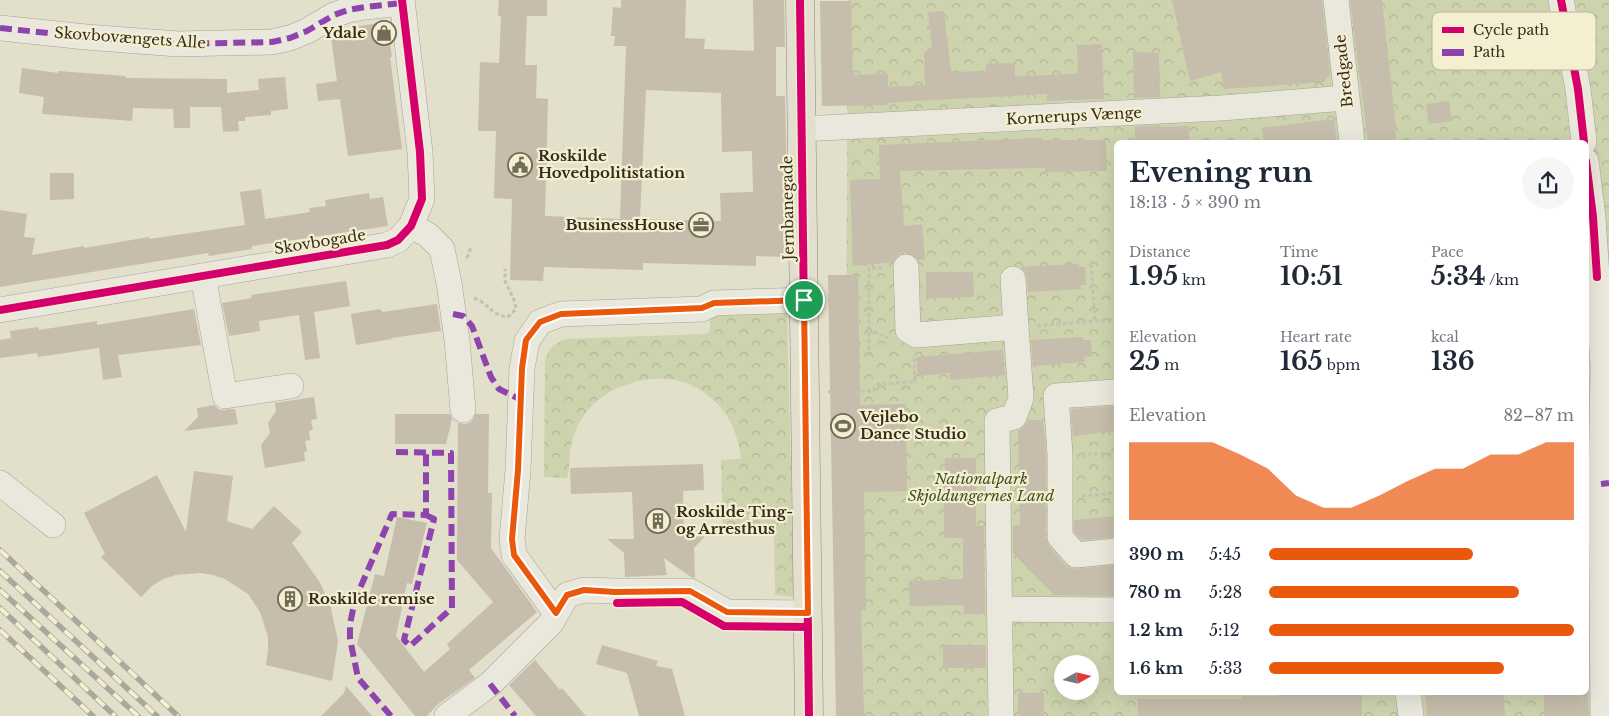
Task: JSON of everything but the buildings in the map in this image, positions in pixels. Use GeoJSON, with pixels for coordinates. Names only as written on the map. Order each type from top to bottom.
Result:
{"type":"FeatureCollection","features":[{"type":"Feature","properties":{"kind":"main road","name":"Jernbanegade"},"geometry":{"type":"LineString","coordinates":[[800,0],[809,716]]}},
{"type":"Feature","properties":{"kind":"street","name":"Bredgade"},"geometry":{"type":"LineString","coordinates":[[1336,0],[1352,140]]}},
{"type":"Feature","properties":{"kind":"street","name":"Skovbovængets Alle"},"geometry":{"type":"LineString","coordinates":[[0,28],[178,44],[272,42],[290,38],[307,31],[334,15],[348,10],[402,2]]}},
{"type":"Feature","properties":{"kind":"street","name":"Skovbogade"},"geometry":{"type":"LineString","coordinates":[[0,310],[386,245],[398,240],[411,226],[422,199],[422,174],[402,2]]}},
{"type":"Feature","properties":{"kind":"street"},"geometry":{"type":"LineString","coordinates":[[1574,70],[1584,140]]}},
{"type":"Feature","properties":{"kind":"street","name":"Kornerups Vænge"},"geometry":{"type":"LineString","coordinates":[[801,129],[1221,108],[1346,98]]}},
{"type":"Feature","properties":{"kind":"street"},"geometry":{"type":"LineString","coordinates":[[1589,184],[1603,366],[1599,484],[1602,716]]}},
{"type":"Feature","properties":{"kind":"street"},"geometry":{"type":"LineString","coordinates":[[411,226],[428,235],[442,249],[457,340],[462,410]]}},
{"type":"Feature","properties":{"kind":"street"},"geometry":{"type":"LineString","coordinates":[[906,267],[908,330],[913,333],[917,335],[1016,327]]}},
{"type":"Feature","properties":{"kind":"street"},"geometry":{"type":"LineString","coordinates":[[203,276],[226,396],[291,386]]}},
{"type":"Feature","properties":{"kind":"street"},"geometry":{"type":"LineString","coordinates":[[1001,716],[997,422],[1014,417],[1021,398],[1013,280]]}},
{"type":"Feature","properties":{"kind":"street"},"geometry":{"type":"LineString","coordinates":[[556,613],[514,555],[512,539],[518,470],[522,368],[526,340],[540,322],[561,314],[702,308],[714,303],[804,300]]}},
{"type":"Feature","properties":{"kind":"street"},"geometry":{"type":"LineString","coordinates":[[1021,398],[1114,392]]}},
{"type":"Feature","properties":{"kind":"street"},"geometry":{"type":"LineString","coordinates":[[1056,396],[1060,455],[1060,537],[1076,554],[1114,552]]}},
{"type":"Feature","properties":{"kind":"street"},"geometry":{"type":"LineString","coordinates":[[0,483],[53,525]]}},
{"type":"Feature","properties":{"kind":"street"},"geometry":{"type":"LineString","coordinates":[[447,716],[490,684],[551,623],[567,595],[584,590],[615,592],[690,591],[727,612],[808,613]]}},
{"type":"Feature","properties":{"kind":"street"},"geometry":{"type":"LineString","coordinates":[[1000,609],[1114,610]]}},
{"type":"Feature","properties":{"kind":"street"},"geometry":{"type":"LineString","coordinates":[[1408,695],[1411,716]]}},
{"type":"Feature","properties":{"kind":"path"},"geometry":{"type":"LineString","coordinates":[[1091,264],[1095,321]]}},
{"type":"Feature","properties":{"kind":"path"},"geometry":{"type":"LineString","coordinates":[[868,356],[869,268],[906,267]]}},
{"type":"Feature","properties":{"kind":"path"},"geometry":{"type":"LineString","coordinates":[[468,292],[474,298],[482,301],[493,312],[500,316],[508,317],[516,309],[505,281],[505,268]]}},
{"type":"Feature","properties":{"kind":"path"},"geometry":{"type":"LineString","coordinates":[[1016,327],[1114,319]]}},
{"type":"Feature","properties":{"kind":"path"},"geometry":{"type":"LineString","coordinates":[[805,393],[873,390],[878,384],[915,382],[913,333]]}},
{"type":"Feature","properties":{"kind":"path"},"geometry":{"type":"LineString","coordinates":[[1060,455],[1110,454],[1114,449]]}},
{"type":"Feature","properties":{"kind":"path"},"geometry":{"type":"LineString","coordinates":[[1060,497],[1114,493]]}},
{"type":"Feature","properties":{"kind":"path"},"geometry":{"type":"LineString","coordinates":[[1469,695],[1470,706]]}},
{"type":"Feature","properties":{"kind":"green space","name":"Nationalpark Skjoldungernes Land"},"geometry":{"type":"Polygon","coordinates":[[[848,0],[1609,0],[1609,716],[844,716],[848,0]]]}},
{"type":"Feature","properties":{"kind":"green space"},"geometry":{"type":"Polygon","coordinates":[[[787,310],[794,597],[775,595],[774,529],[723,531],[721,460],[741,459],[737,438],[729,419],[717,404],[703,392],[686,383],[667,379],[647,379],[620,387],[605,395],[581,419],[571,446],[567,478],[544,477],[545,363],[549,350],[554,345],[565,339],[706,334],[710,331],[710,312],[787,310]]]}},
{"type":"Feature","properties":{"kind":"railway"},"geometry":{"type":"LineString","coordinates":[[0,550],[178,716]]}},
{"type":"Feature","properties":{"kind":"railway"},"geometry":{"type":"LineString","coordinates":[[0,571],[157,716]]}},
{"type":"Feature","properties":{"kind":"railway"},"geometry":{"type":"LineString","coordinates":[[0,590],[138,716]]}},
{"type":"Feature","properties":{"kind":"railway"},"geometry":{"type":"LineString","coordinates":[[0,608],[115,716]]}},
{"type":"Feature","properties":{"kind":"railway"},"geometry":{"type":"LineString","coordinates":[[0,630],[93,716]]}},
{"type":"Feature","properties":{"kind":"marked path"},"geometry":{"type":"LineString","coordinates":[[0,28],[178,44],[272,42],[290,38],[307,31],[334,15],[348,10],[402,3]]}},
{"type":"Feature","properties":{"kind":"marked path"},"geometry":{"type":"LineString","coordinates":[[453,314],[463,316],[472,326],[491,377],[499,389],[521,400]]}},
{"type":"Feature","properties":{"kind":"marked path"},"geometry":{"type":"LineString","coordinates":[[396,452],[451,453],[452,608],[410,646],[404,640],[434,519],[426,515]]}},
{"type":"Feature","properties":{"kind":"marked path"},"geometry":{"type":"LineString","coordinates":[[391,716],[358,678],[350,639],[350,624],[355,600],[392,514],[426,515],[426,452]]}},
{"type":"Feature","properties":{"kind":"marked path"},"geometry":{"type":"LineString","coordinates":[[1601,484],[1609,483]]}},
{"type":"Feature","properties":{"kind":"marked path"},"geometry":{"type":"LineString","coordinates":[[490,684],[515,716]]}},
{"type":"Feature","properties":{"kind":"cycle path"},"geometry":{"type":"LineString","coordinates":[[0,310],[387,245],[398,240],[411,226],[422,199],[420,152],[402,0]]}},
{"type":"Feature","properties":{"kind":"cycle path"},"geometry":{"type":"LineString","coordinates":[[800,0],[809,716]]}},
{"type":"Feature","properties":{"kind":"cycle path"},"geometry":{"type":"LineString","coordinates":[[1561,0],[1563,12]]}},
{"type":"Feature","properties":{"kind":"cycle path"},"geometry":{"type":"LineString","coordinates":[[1574,70],[1584,140]]}},
{"type":"Feature","properties":{"kind":"cycle path"},"geometry":{"type":"LineString","coordinates":[[1589,185],[1597,277]]}},
{"type":"Feature","properties":{"kind":"cycle path"},"geometry":{"type":"LineString","coordinates":[[617,603],[682,602],[724,626],[808,627]]}},
{"type":"Feature","properties":{"kind":"place","name":"Ydale"},"geometry":{"type":"Point","coordinates":[384,33]}},
{"type":"Feature","properties":{"kind":"place","name":"Roskilde Hovedpolitistation"},"geometry":{"type":"Point","coordinates":[520,165]}},
{"type":"Feature","properties":{"kind":"place","name":"BusinessHouse"},"geometry":{"type":"Point","coordinates":[701,225]}},
{"type":"Feature","properties":{"kind":"place","name":"Vejlebo Dance Studio"},"geometry":{"type":"Point","coordinates":[843,426]}},
{"type":"Feature","properties":{"kind":"place","name":"Roskilde Ting- og Arresthus"},"geometry":{"type":"Point","coordinates":[658,521]}},
{"type":"Feature","properties":{"kind":"place","name":"Roskilde remise"},"geometry":{"type":"Point","coordinates":[290,599]}},
{"type":"Feature","properties":{"kind":"route"},"geometry":{"type":"LineString","coordinates":[[804,300],[808,613],[727,612],[690,591],[615,592],[584,590],[567,595],[556,613],[514,555],[512,539],[518,470],[522,368],[526,340],[540,322],[561,314],[702,308],[714,303],[804,300]]}}]}
